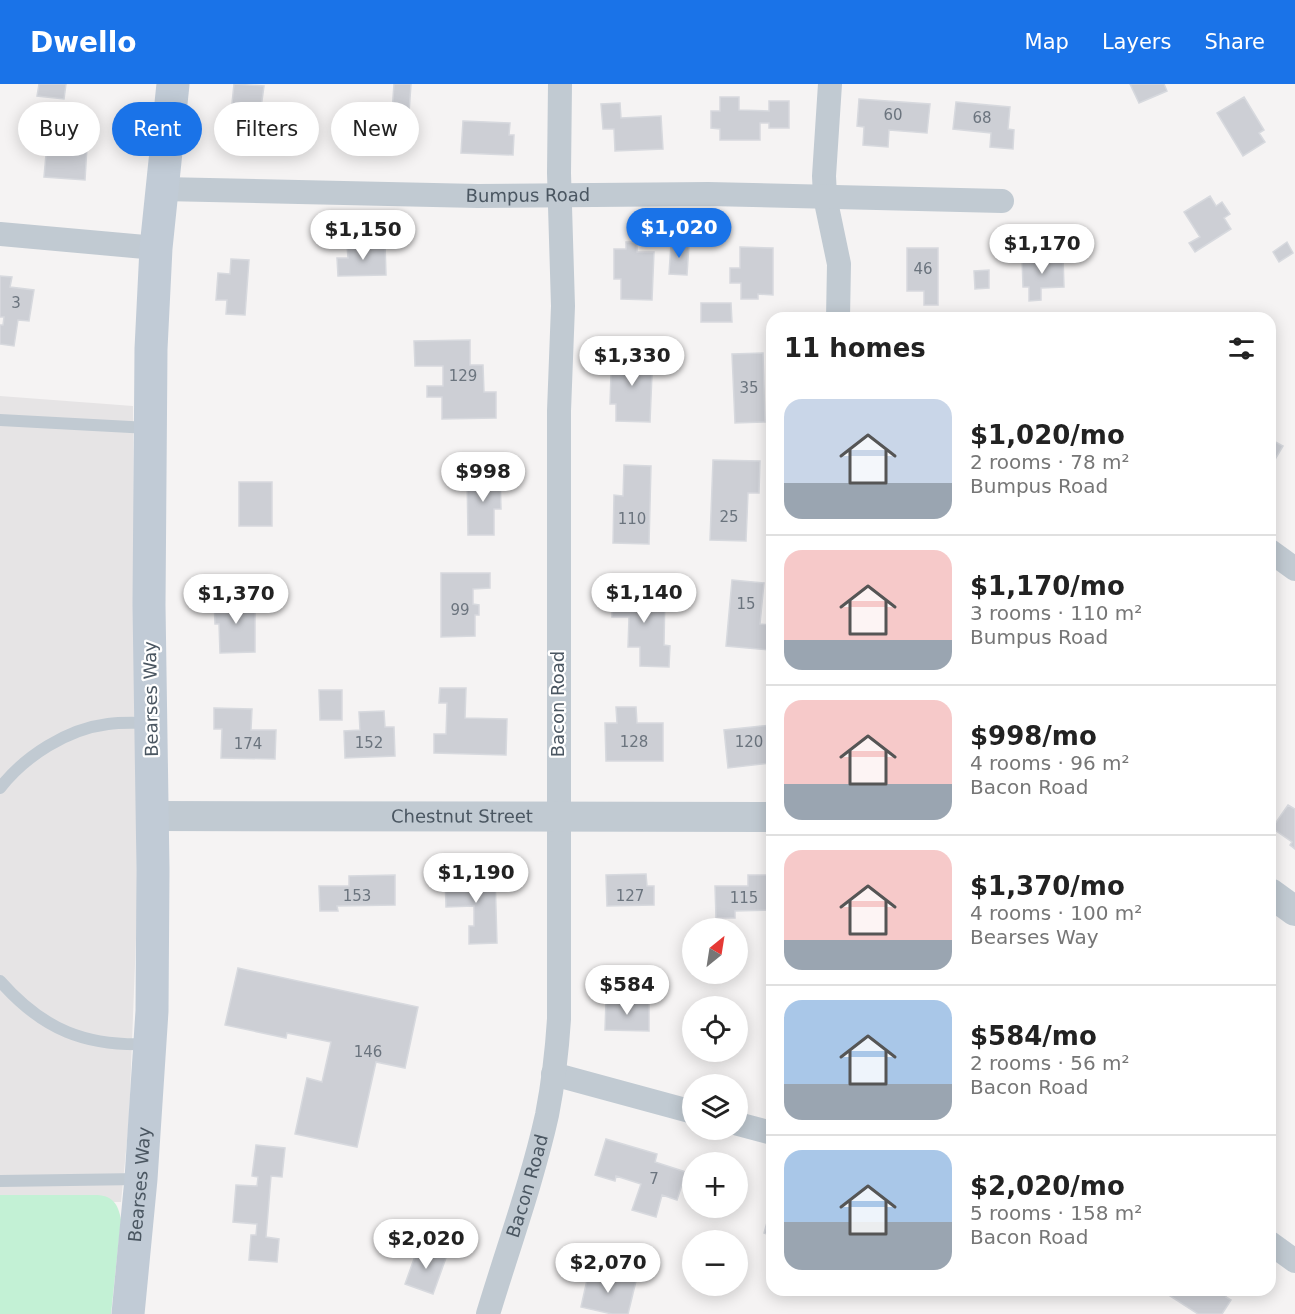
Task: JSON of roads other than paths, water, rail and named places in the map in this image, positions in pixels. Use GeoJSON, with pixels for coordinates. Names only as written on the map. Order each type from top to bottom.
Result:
{"type":"FeatureCollection","features":[{"type":"Feature","properties":{"kind":"main road","name":"Bearses Way"},"geometry":{"type":"LineString","coordinates":[[128,1314],[141,1179],[152,1011],[151,349],[156,248],[173,84]]}},
{"type":"Feature","properties":{"kind":"street","name":"Bacon Road"},"geometry":{"type":"LineString","coordinates":[[488,1314],[544,1124],[556,1054],[559,995],[559,423],[563,306],[560,84]]}},
{"type":"Feature","properties":{"kind":"street"},"geometry":{"type":"LineString","coordinates":[[830,84],[824,176],[825,197],[839,264],[838,312]]}},
{"type":"Feature","properties":{"kind":"street","name":"Bumpus Road"},"geometry":{"type":"LineString","coordinates":[[162,189],[478,196],[708,194],[1002,201]]}},
{"type":"Feature","properties":{"kind":"street"},"geometry":{"type":"LineString","coordinates":[[0,234],[156,248]]}},
{"type":"Feature","properties":{"kind":"street"},"geometry":{"type":"LineString","coordinates":[[1276,556],[1295,570]]}},
{"type":"Feature","properties":{"kind":"street","name":"Chestnut Street"},"geometry":{"type":"LineString","coordinates":[[152,816],[766,817]]}},
{"type":"Feature","properties":{"kind":"street"},"geometry":{"type":"LineString","coordinates":[[1276,897],[1295,911]]}},
{"type":"Feature","properties":{"kind":"street"},"geometry":{"type":"LineString","coordinates":[[553,1074],[682,1109]]}},
{"type":"Feature","properties":{"kind":"street"},"geometry":{"type":"LineString","coordinates":[[748,1127],[766,1131]]}},
{"type":"Feature","properties":{"kind":"street"},"geometry":{"type":"LineString","coordinates":[[1276,1247],[1295,1261]]}},
{"type":"Feature","properties":{"kind":"lane"},"geometry":{"type":"LineString","coordinates":[[0,420],[150,428]]}},
{"type":"Feature","properties":{"kind":"lane"},"geometry":{"type":"LineString","coordinates":[[0,788],[17,769],[58,740],[105,724],[152,723]]}},
{"type":"Feature","properties":{"kind":"lane"},"geometry":{"type":"LineString","coordinates":[[0,981],[27,1008],[46,1022],[71,1033],[104,1044],[150,1044]]}},
{"type":"Feature","properties":{"kind":"lane"},"geometry":{"type":"LineString","coordinates":[[0,1180],[141,1179]]}}]}
